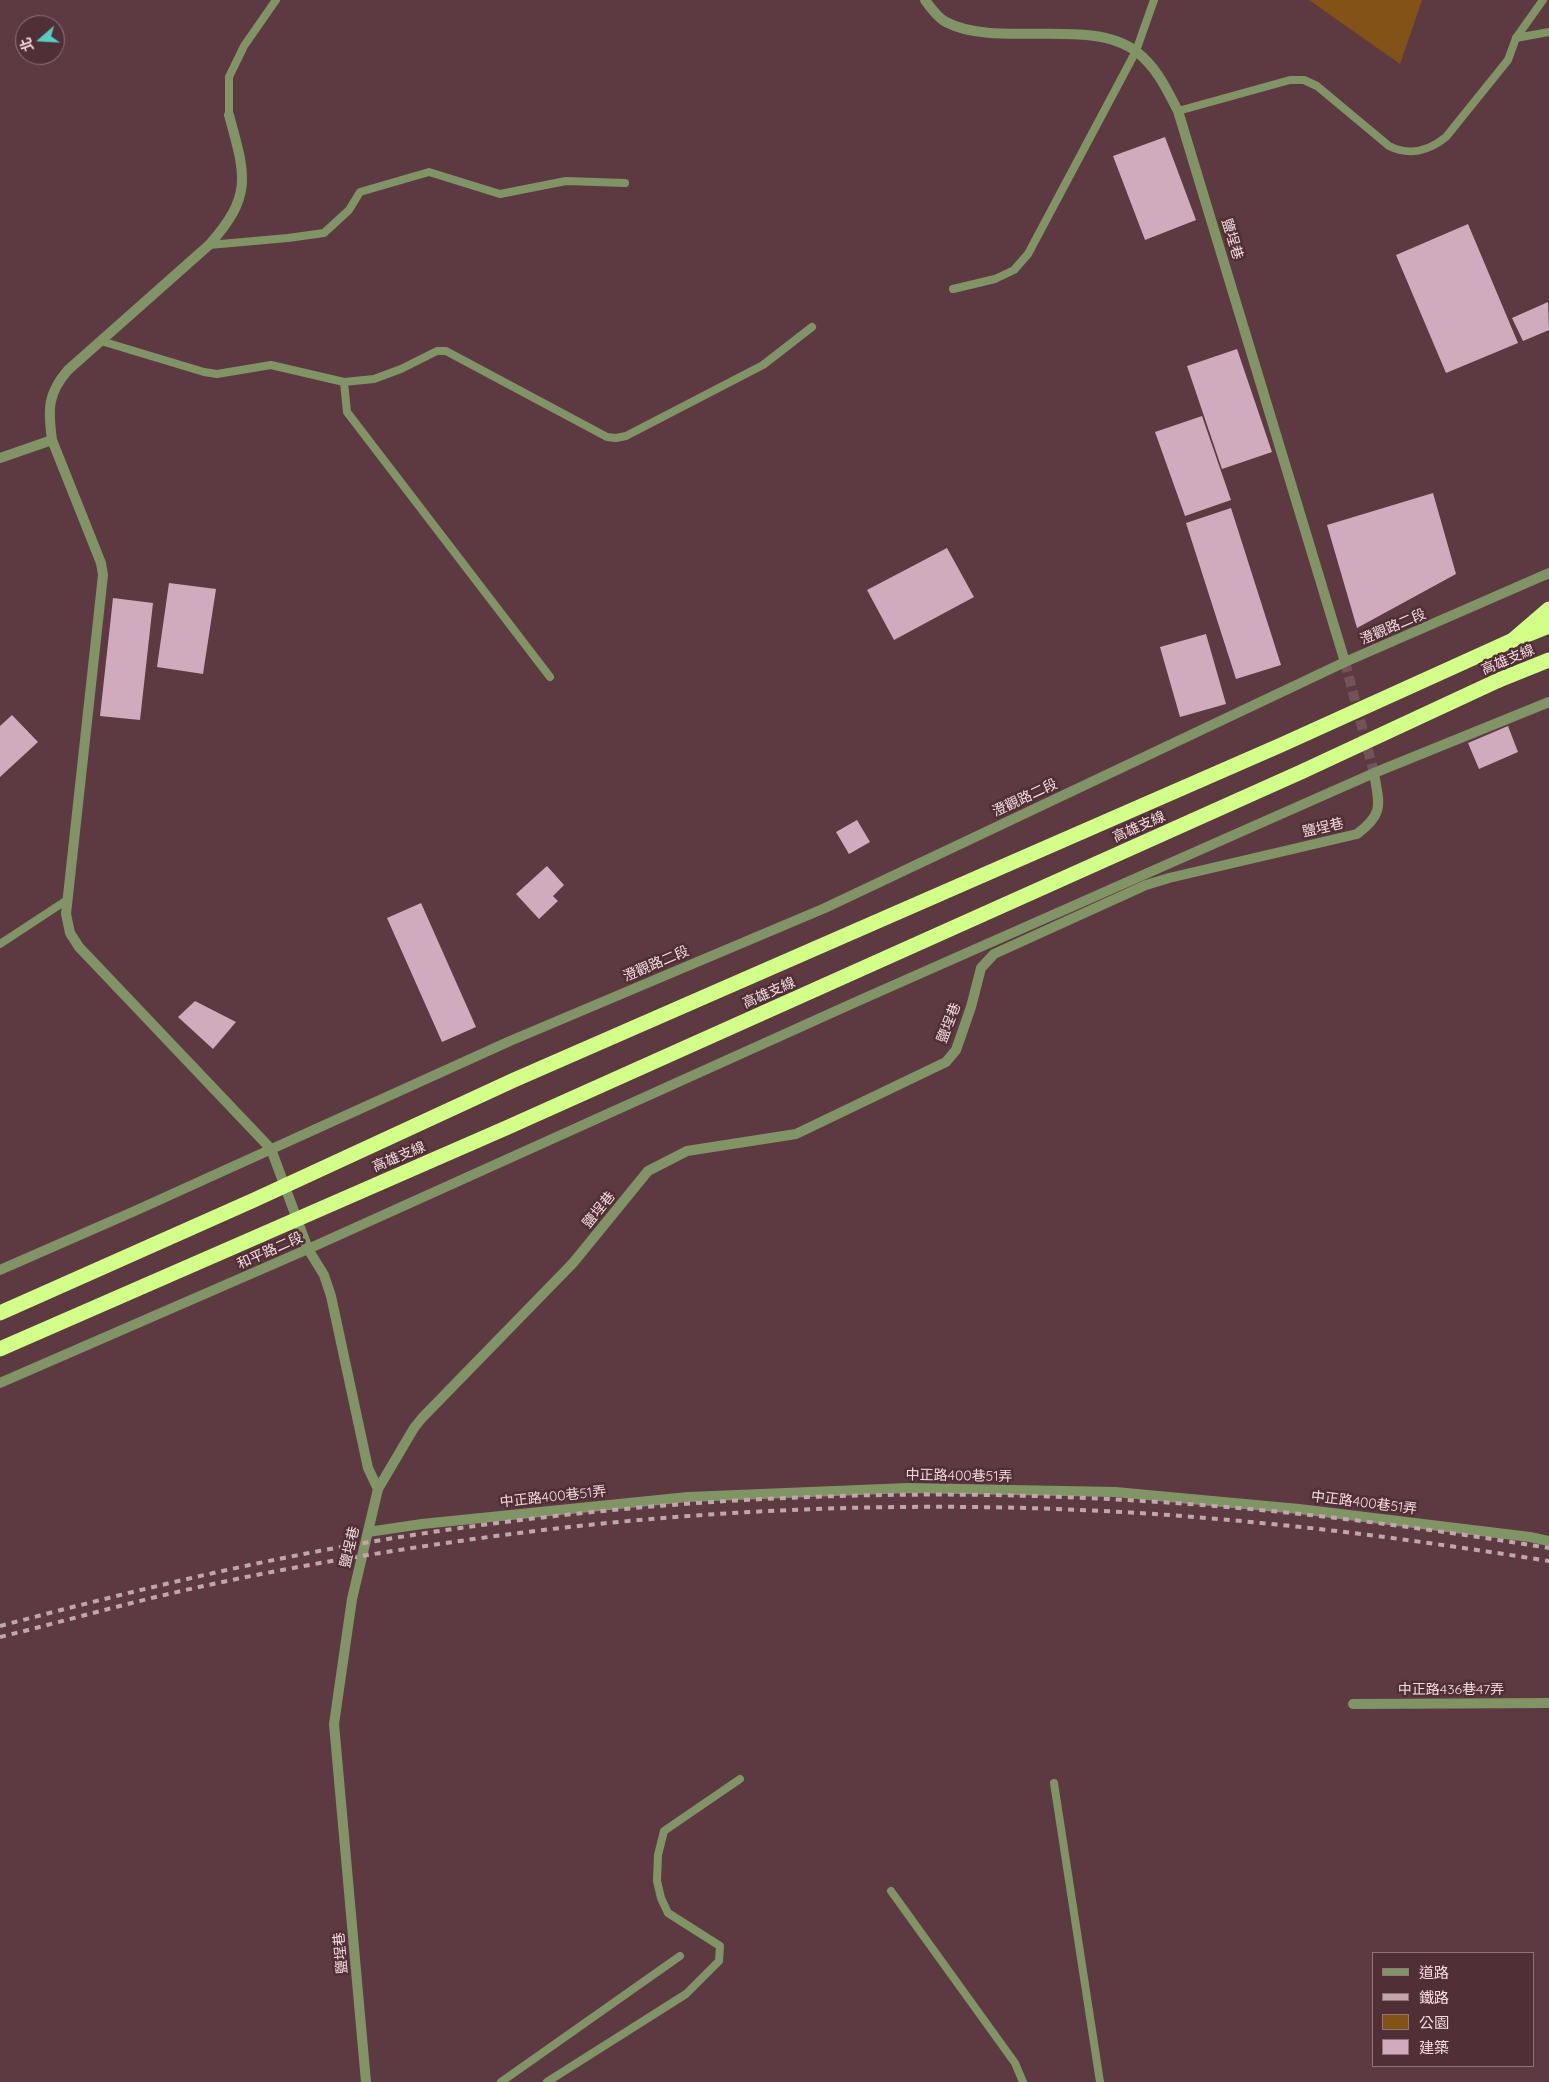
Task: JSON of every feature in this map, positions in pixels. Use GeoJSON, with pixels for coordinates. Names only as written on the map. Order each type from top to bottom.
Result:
{"type":"FeatureCollection","features":[{"type":"Feature","properties":{"kind":"highway"},"geometry":{"type":"LineString","coordinates":[[1514,640],[1549,609]]}},
{"type":"Feature","properties":{"kind":"highway","name":"高雄支線"},"geometry":{"type":"LineString","coordinates":[[0,1313],[254,1200],[514,1080],[1549,626]]}},
{"type":"Feature","properties":{"kind":"highway","name":"高雄支線"},"geometry":{"type":"LineString","coordinates":[[0,1349],[524,1120],[1301,772],[1499,680],[1549,660]]}},
{"type":"Feature","properties":{"kind":"highway"},"geometry":{"type":"LineString","coordinates":[[1499,680],[1549,664]]}},
{"type":"Feature","properties":{"kind":"street","name":"鹽埕巷"},"geometry":{"type":"LineString","coordinates":[[925,0],[944,21],[969,31],[1093,36],[1118,42],[1136,51],[1159,74],[1178,111],[1345,662]]}},
{"type":"Feature","properties":{"kind":"street"},"geometry":{"type":"LineString","coordinates":[[229,115],[243,164],[244,178],[233,214],[223,230],[209,245],[68,370],[55,385],[50,405],[49,421],[52,440],[101,563],[103,575],[66,914],[70,933],[79,947],[271,1149],[308,1250],[324,1275],[331,1296],[368,1468],[378,1489]]}},
{"type":"Feature","properties":{"kind":"street"},"geometry":{"type":"LineString","coordinates":[[0,458],[52,440]]}},
{"type":"Feature","properties":{"kind":"street","name":"澄觀路二段"},"geometry":{"type":"LineString","coordinates":[[271,1149],[510,1041],[825,908],[1345,662],[1549,574]]}},
{"type":"Feature","properties":{"kind":"street"},"geometry":{"type":"LineString","coordinates":[[1374,773],[1549,702]]}},
{"type":"Feature","properties":{"kind":"street","name":"鹽埕巷"},"geometry":{"type":"LineString","coordinates":[[366,2082],[334,1724],[352,1599],[378,1489],[414,1428],[573,1263],[648,1171],[687,1151],[796,1134],[946,1062],[956,1050],[971,1007],[981,968],[994,954],[1146,886],[1169,878],[1357,834],[1372,822],[1380,805],[1374,773]]}},
{"type":"Feature","properties":{"kind":"street","name":"和平路二段"},"geometry":{"type":"LineString","coordinates":[[0,1383],[308,1250],[550,1140],[1374,773]]}},
{"type":"Feature","properties":{"kind":"street"},"geometry":{"type":"LineString","coordinates":[[0,1270],[271,1149]]}},
{"type":"Feature","properties":{"kind":"street","name":"中正路400巷51弄"},"geometry":{"type":"LineString","coordinates":[[368,1532],[422,1524],[688,1497],[908,1488],[1115,1492],[1299,1508],[1549,1541]]}},
{"type":"Feature","properties":{"kind":"street","name":"中正路436巷47弄"},"geometry":{"type":"LineString","coordinates":[[1353,1704],[1549,1703]]}},
{"type":"Feature","properties":{"kind":"lane"},"geometry":{"type":"LineString","coordinates":[[229,115],[229,77],[244,46],[276,0]]}},
{"type":"Feature","properties":{"kind":"lane"},"geometry":{"type":"LineString","coordinates":[[954,289],[995,279],[1014,270],[1028,254],[1136,51],[1154,0]]}},
{"type":"Feature","properties":{"kind":"lane"},"geometry":{"type":"LineString","coordinates":[[1178,111],[1290,80],[1304,80],[1317,86],[1389,146],[1398,151],[1426,150],[1436,146],[1446,137],[1508,60],[1516,38],[1543,0]]}},
{"type":"Feature","properties":{"kind":"lane"},"geometry":{"type":"LineString","coordinates":[[1516,38],[1549,32]]}},
{"type":"Feature","properties":{"kind":"lane"},"geometry":{"type":"LineString","coordinates":[[209,245],[324,233],[348,210],[360,192],[429,172],[500,194],[566,180],[625,183]]}},
{"type":"Feature","properties":{"kind":"lane"},"geometry":{"type":"LineString","coordinates":[[101,341],[204,372],[217,374],[271,365],[344,382],[374,379],[401,369],[437,351],[446,351],[607,437],[616,438],[626,436],[763,364],[812,327]]}},
{"type":"Feature","properties":{"kind":"lane"},"geometry":{"type":"LineString","coordinates":[[344,382],[347,412],[550,677]]}},
{"type":"Feature","properties":{"kind":"lane"},"geometry":{"type":"LineString","coordinates":[[0,944],[67,900]]}},
{"type":"Feature","properties":{"kind":"lane"},"geometry":{"type":"LineString","coordinates":[[548,2082],[686,1994],[719,1961],[720,1946],[668,1913],[657,1880],[658,1855],[664,1831],[740,1779]]}},
{"type":"Feature","properties":{"kind":"lane"},"geometry":{"type":"LineString","coordinates":[[1054,1783],[1100,2082]]}},
{"type":"Feature","properties":{"kind":"lane"},"geometry":{"type":"LineString","coordinates":[[891,1891],[1015,2063],[1023,2082]]}},
{"type":"Feature","properties":{"kind":"lane"},"geometry":{"type":"LineString","coordinates":[[501,2082],[680,1956]]}},
{"type":"Feature","properties":{"kind":"green space"},"geometry":{"type":"Polygon","coordinates":[[[1309,0],[1422,0],[1400,64],[1309,0]]]}},
{"type":"Feature","properties":{"kind":"building"},"geometry":{"type":"Polygon","coordinates":[[[1165,137],[1196,220],[1145,240],[1113,156],[1165,137]]]}},
{"type":"Feature","properties":{"kind":"building"},"geometry":{"type":"Polygon","coordinates":[[[1468,224],[1518,343],[1446,373],[1396,255],[1468,224]]]}},
{"type":"Feature","properties":{"kind":"building"},"geometry":{"type":"Polygon","coordinates":[[[1548,302],[1549,330],[1523,341],[1512,318],[1548,302]]]}},
{"type":"Feature","properties":{"kind":"building"},"geometry":{"type":"Polygon","coordinates":[[[1237,349],[1272,452],[1222,469],[1187,366],[1237,349]]]}},
{"type":"Feature","properties":{"kind":"building"},"geometry":{"type":"Polygon","coordinates":[[[1202,416],[1231,500],[1185,516],[1155,432],[1202,416]]]}},
{"type":"Feature","properties":{"kind":"building"},"geometry":{"type":"Polygon","coordinates":[[[1433,493],[1456,574],[1357,628],[1327,525],[1433,493]]]}},
{"type":"Feature","properties":{"kind":"building"},"geometry":{"type":"Polygon","coordinates":[[[1231,508],[1281,665],[1236,679],[1186,523],[1231,508]]]}},
{"type":"Feature","properties":{"kind":"building"},"geometry":{"type":"Polygon","coordinates":[[[947,548],[974,597],[894,640],[867,590],[947,548]]]}},
{"type":"Feature","properties":{"kind":"building"},"geometry":{"type":"Polygon","coordinates":[[[169,583],[216,589],[203,674],[157,667],[169,583]]]}},
{"type":"Feature","properties":{"kind":"building"},"geometry":{"type":"Polygon","coordinates":[[[113,598],[153,603],[140,720],[100,716],[113,598]]]}},
{"type":"Feature","properties":{"kind":"building"},"geometry":{"type":"Polygon","coordinates":[[[1206,634],[1226,704],[1180,717],[1160,647],[1206,634]]]}},
{"type":"Feature","properties":{"kind":"building"},"geometry":{"type":"Polygon","coordinates":[[[12,715],[38,742],[0,777],[0,726],[12,715]]]}},
{"type":"Feature","properties":{"kind":"building"},"geometry":{"type":"Polygon","coordinates":[[[1508,726],[1518,752],[1479,769],[1468,743],[1508,726]]]}},
{"type":"Feature","properties":{"kind":"building"},"geometry":{"type":"Polygon","coordinates":[[[857,820],[870,842],[849,854],[836,832],[857,820]]]}},
{"type":"Feature","properties":{"kind":"building"},"geometry":{"type":"Polygon","coordinates":[[[547,866],[564,885],[553,896],[558,901],[539,919],[516,894],[547,866]]]}},
{"type":"Feature","properties":{"kind":"building"},"geometry":{"type":"Polygon","coordinates":[[[421,903],[476,1027],[442,1042],[387,918],[421,903]]]}},
{"type":"Feature","properties":{"kind":"building"},"geometry":{"type":"Polygon","coordinates":[[[195,1001],[236,1022],[213,1049],[178,1017],[195,1001]]]}},
{"type":"Feature","properties":{"kind":"tunnel"},"geometry":{"type":"LineString","coordinates":[[1345,662],[1374,773]]}},
{"type":"Feature","properties":{"kind":"railway"},"geometry":{"type":"LineString","coordinates":[[0,1626],[175,1582],[263,1562],[352,1545],[552,1516],[653,1506],[754,1500],[855,1496],[957,1495],[1159,1502],[1208,1505],[1354,1520],[1549,1548]]}},
{"type":"Feature","properties":{"kind":"railway"},"geometry":{"type":"LineString","coordinates":[[0,1637],[196,1588],[269,1572],[343,1559],[553,1529],[755,1512],[958,1507],[1060,1509],[1161,1514],[1333,1531],[1549,1561]]}}]}
